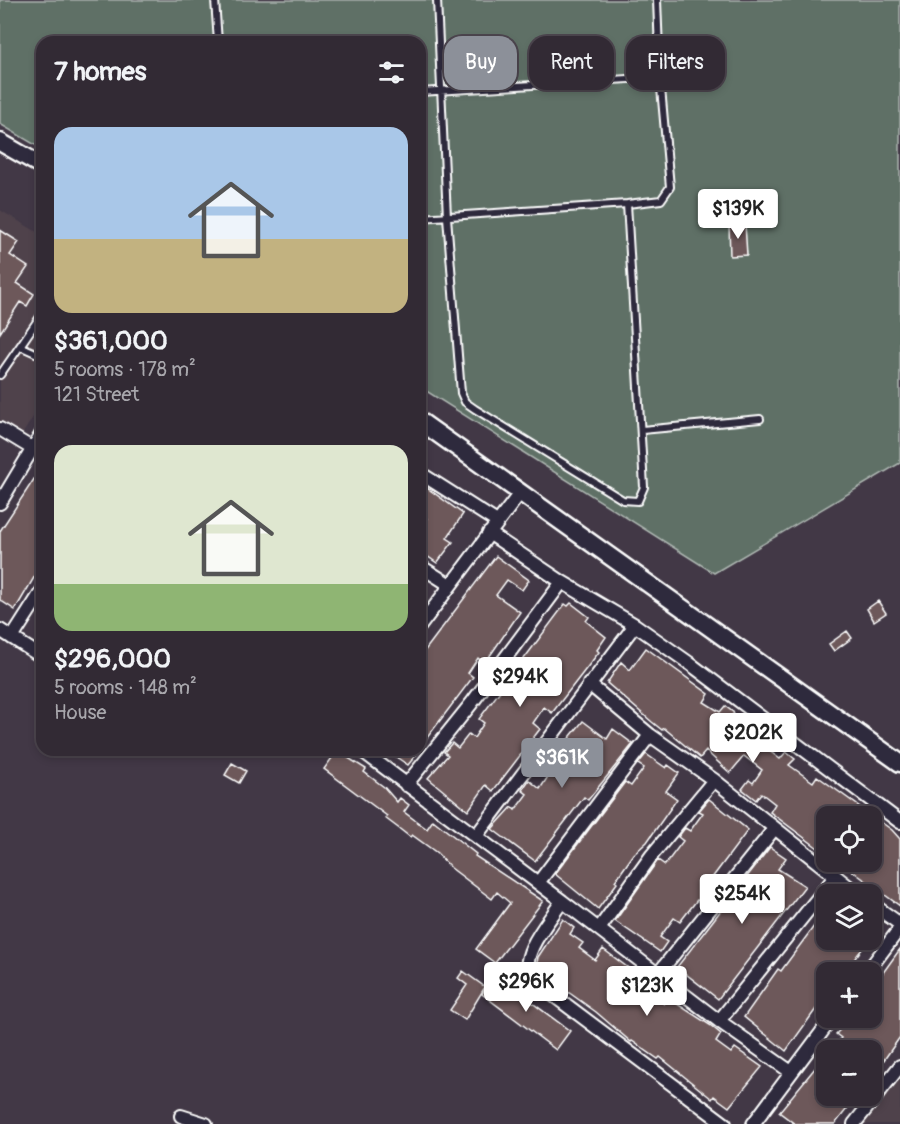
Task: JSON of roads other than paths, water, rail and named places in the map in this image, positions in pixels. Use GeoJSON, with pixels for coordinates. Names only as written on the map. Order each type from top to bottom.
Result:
{"type":"FeatureCollection","features":[{"type":"Feature","properties":{"kind":"street"},"geometry":{"type":"LineString","coordinates":[[0,142],[36,163]]}},
{"type":"Feature","properties":{"kind":"street"},"geometry":{"type":"LineString","coordinates":[[426,425],[900,763]]}},
{"type":"Feature","properties":{"kind":"street"},"geometry":{"type":"LineString","coordinates":[[0,429],[33,449]]}},
{"type":"Feature","properties":{"kind":"street"},"geometry":{"type":"LineString","coordinates":[[0,503],[36,444]]}},
{"type":"Feature","properties":{"kind":"street"},"geometry":{"type":"LineString","coordinates":[[426,476],[497,522]]}},
{"type":"Feature","properties":{"kind":"street"},"geometry":{"type":"LineString","coordinates":[[426,618],[520,493]]}},
{"type":"Feature","properties":{"kind":"street"},"geometry":{"type":"LineString","coordinates":[[489,533],[562,582],[634,625],[818,758],[900,822]]}},
{"type":"Feature","properties":{"kind":"street"},"geometry":{"type":"LineString","coordinates":[[426,570],[450,585]]}},
{"type":"Feature","properties":{"kind":"street"},"geometry":{"type":"LineString","coordinates":[[406,785],[471,704],[562,582]]}},
{"type":"Feature","properties":{"kind":"street"},"geometry":{"type":"LineString","coordinates":[[12,638],[36,600]]}},
{"type":"Feature","properties":{"kind":"street"},"geometry":{"type":"LineString","coordinates":[[476,836],[634,625]]}},
{"type":"Feature","properties":{"kind":"street"},"geometry":{"type":"LineString","coordinates":[[0,630],[36,653]]}},
{"type":"Feature","properties":{"kind":"street"},"geometry":{"type":"LineString","coordinates":[[589,684],[650,735],[714,780],[843,884]]}},
{"type":"Feature","properties":{"kind":"street"},"geometry":{"type":"LineString","coordinates":[[538,883],[650,735]]}},
{"type":"Feature","properties":{"kind":"street"},"geometry":{"type":"LineString","coordinates":[[369,756],[719,1022],[791,1072]]}},
{"type":"Feature","properties":{"kind":"street"},"geometry":{"type":"LineString","coordinates":[[598,929],[652,855],[714,780]]}},
{"type":"Feature","properties":{"kind":"street"},"geometry":{"type":"LineString","coordinates":[[658,974],[774,829]]}},
{"type":"Feature","properties":{"kind":"street"},"geometry":{"type":"LineString","coordinates":[[719,1022],[834,878]]}},
{"type":"Feature","properties":{"kind":"street"},"geometry":{"type":"LineString","coordinates":[[562,901],[527,957],[526,969],[529,977],[725,1124]]}},
{"type":"Feature","properties":{"kind":"street"},"geometry":{"type":"LineString","coordinates":[[874,962],[900,926],[882,912]]}},
{"type":"Feature","properties":{"kind":"street"},"geometry":{"type":"LineString","coordinates":[[753,1124],[825,1028]]}},
{"type":"Feature","properties":{"kind":"street"},"geometry":{"type":"LineString","coordinates":[[854,1124],[900,1066]]}},
{"type":"Feature","properties":{"kind":"street"},"geometry":{"type":"LineString","coordinates":[[181,1116],[206,1124]]}},
{"type":"Feature","properties":{"kind":"lane"},"geometry":{"type":"LineString","coordinates":[[215,0],[218,36]]}},
{"type":"Feature","properties":{"kind":"lane"},"geometry":{"type":"LineString","coordinates":[[437,0],[447,217],[458,381],[465,402],[623,500],[631,502],[638,501],[644,487],[627,204]]}},
{"type":"Feature","properties":{"kind":"lane"},"geometry":{"type":"LineString","coordinates":[[657,0],[658,36]]}},
{"type":"Feature","properties":{"kind":"lane"},"geometry":{"type":"LineString","coordinates":[[426,91],[626,79]]}},
{"type":"Feature","properties":{"kind":"lane"},"geometry":{"type":"LineString","coordinates":[[426,218],[660,200],[670,187],[661,90]]}},
{"type":"Feature","properties":{"kind":"lane"},"geometry":{"type":"LineString","coordinates":[[0,375],[36,323]]}},
{"type":"Feature","properties":{"kind":"lane"},"geometry":{"type":"LineString","coordinates":[[20,346],[36,353]]}},
{"type":"Feature","properties":{"kind":"lane"},"geometry":{"type":"LineString","coordinates":[[642,430],[760,419]]}}]}
